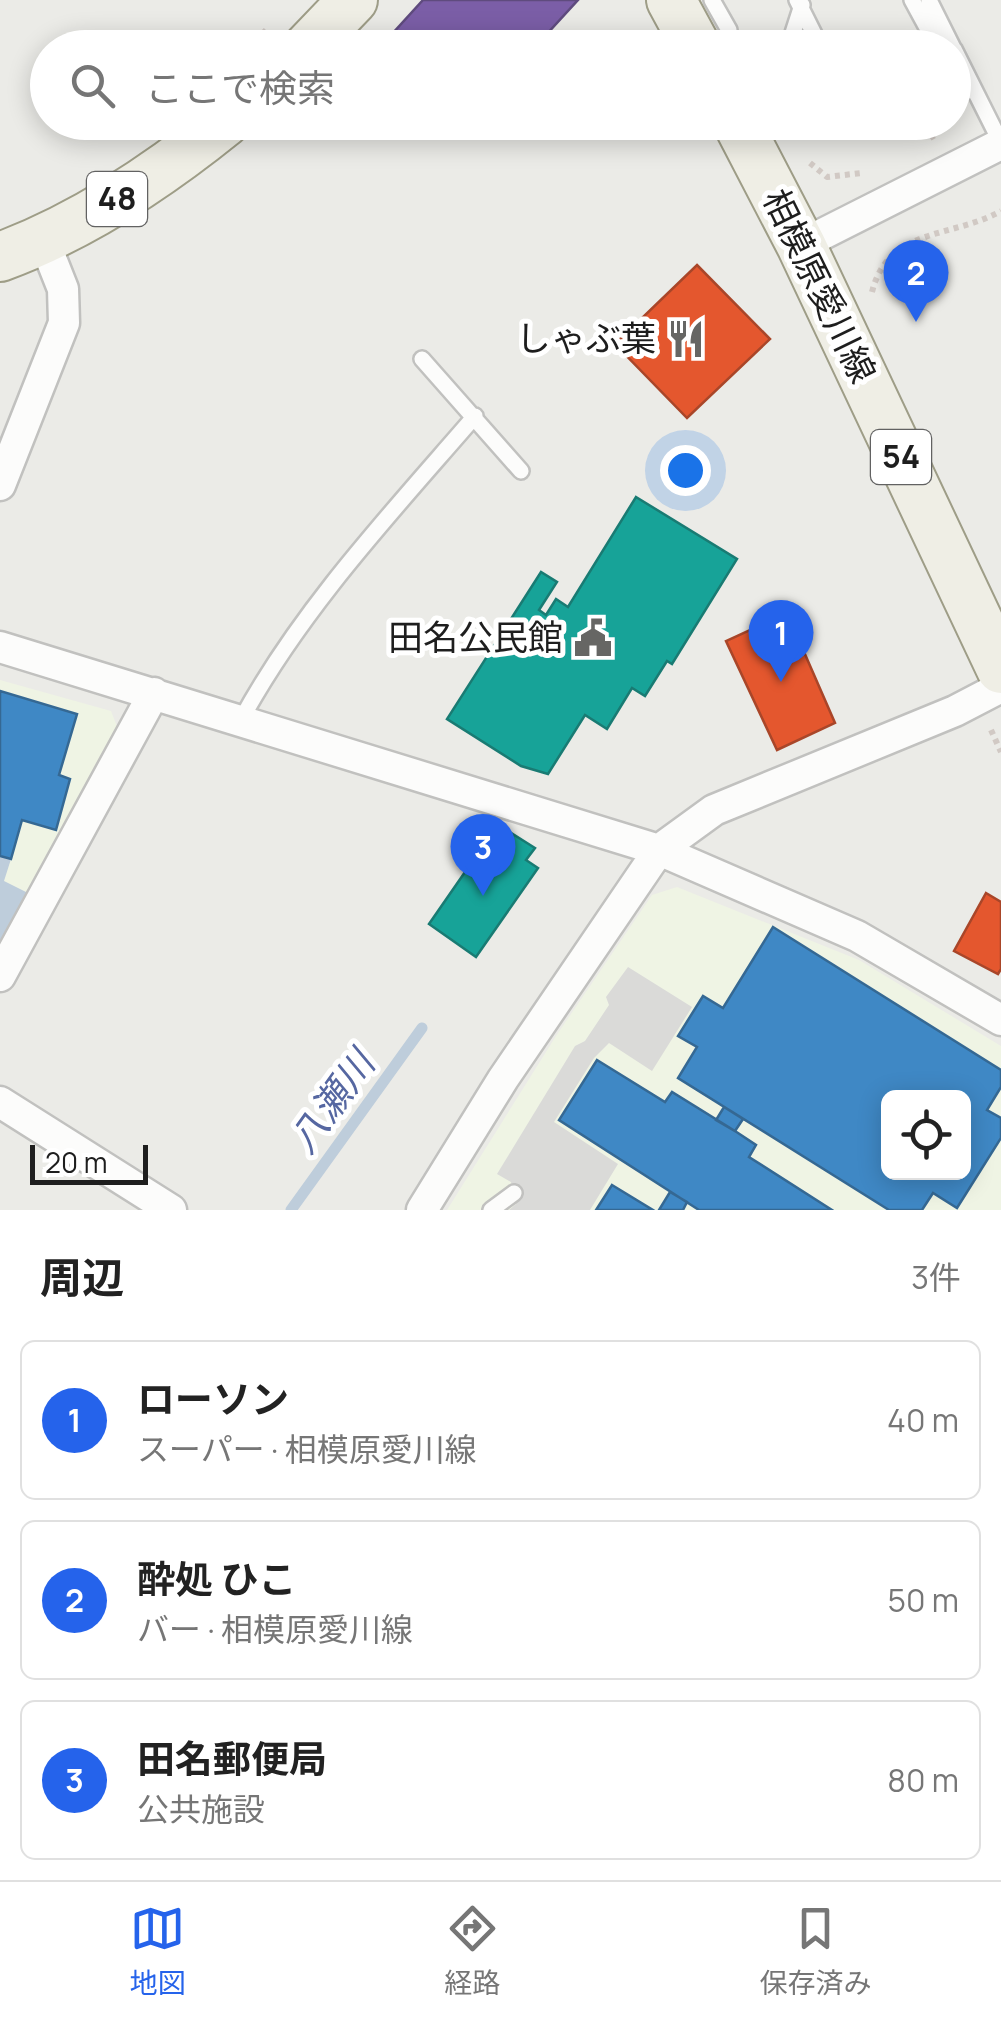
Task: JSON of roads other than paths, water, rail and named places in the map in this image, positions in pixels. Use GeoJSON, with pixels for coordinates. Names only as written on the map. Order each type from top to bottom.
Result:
{"type":"FeatureCollection","features":[{"type":"Feature","properties":{"kind":"main road"},"geometry":{"type":"LineString","coordinates":[[324,30],[352,0]]}},
{"type":"Feature","properties":{"kind":"main road"},"geometry":{"type":"LineString","coordinates":[[671,0],[687,30]]}},
{"type":"Feature","properties":{"kind":"main road","name":"48"},"geometry":{"type":"LineString","coordinates":[[0,257],[44,241],[150,179],[201,140]]}},
{"type":"Feature","properties":{"kind":"main road","name":"相模原愛川線"},"geometry":{"type":"LineString","coordinates":[[746,140],[801,245],[1001,668]]}},
{"type":"Feature","properties":{"kind":"street"},"geometry":{"type":"LineString","coordinates":[[801,245],[1001,144]]}},
{"type":"Feature","properties":{"kind":"street"},"geometry":{"type":"LineString","coordinates":[[0,485],[64,323],[64,288],[44,241]]}},
{"type":"Feature","properties":{"kind":"street"},"geometry":{"type":"LineString","coordinates":[[0,647],[659,850],[857,936],[1001,1020]]}},
{"type":"Feature","properties":{"kind":"street"},"geometry":{"type":"LineString","coordinates":[[422,1210],[503,1079],[659,850],[714,810],[955,711],[1001,687]]}},
{"type":"Feature","properties":{"kind":"street"},"geometry":{"type":"LineString","coordinates":[[0,976],[154,693]]}},
{"type":"Feature","properties":{"kind":"street"},"geometry":{"type":"LineString","coordinates":[[0,1102],[172,1210]]}},
{"type":"Feature","properties":{"kind":"lane"},"geometry":{"type":"LineString","coordinates":[[712,0],[730,30]]}},
{"type":"Feature","properties":{"kind":"lane"},"geometry":{"type":"LineString","coordinates":[[912,0],[933,30]]}},
{"type":"Feature","properties":{"kind":"lane"},"geometry":{"type":"LineString","coordinates":[[929,0],[940,30]]}},
{"type":"Feature","properties":{"kind":"lane"},"geometry":{"type":"LineString","coordinates":[[793,30],[800,2]]}},
{"type":"Feature","properties":{"kind":"lane"},"geometry":{"type":"LineString","coordinates":[[800,2],[813,30]]}},
{"type":"Feature","properties":{"kind":"lane"},"geometry":{"type":"LineString","coordinates":[[971,86],[1001,144]]}},
{"type":"Feature","properties":{"kind":"lane"},"geometry":{"type":"LineString","coordinates":[[971,91],[975,92]]}},
{"type":"Feature","properties":{"kind":"lane"},"geometry":{"type":"LineString","coordinates":[[422,359],[521,471]]}},
{"type":"Feature","properties":{"kind":"lane"},"geometry":{"type":"LineString","coordinates":[[241,720],[269,668],[383,522],[475,416]]}},
{"type":"Feature","properties":{"kind":"lane"},"geometry":{"type":"LineString","coordinates":[[491,1210],[514,1194]]}},
{"type":"Feature","properties":{"kind":"water"},"geometry":{"type":"Polygon","coordinates":[[[0,856],[11,859],[4,881],[28,893],[0,944],[0,856]]]}},
{"type":"Feature","properties":{"kind":"waterway","name":"八瀬川"},"geometry":{"type":"LineString","coordinates":[[291,1210],[422,1028]]}},
{"type":"Feature","properties":{"kind":"place","name":"酔処 ひこ"},"geometry":{"type":"Point","coordinates":[916,322]}},
{"type":"Feature","properties":{"kind":"place","name":"しゃぶ葉"},"geometry":{"type":"Point","coordinates":[686,339]}},
{"type":"Feature","properties":{"kind":"place","name":"田名公民館"},"geometry":{"type":"Point","coordinates":[593,638]}},
{"type":"Feature","properties":{"kind":"place","name":"ローソン"},"geometry":{"type":"Point","coordinates":[781,682]}},
{"type":"Feature","properties":{"kind":"place","name":"田名郵便局"},"geometry":{"type":"Point","coordinates":[483,896]}}]}
